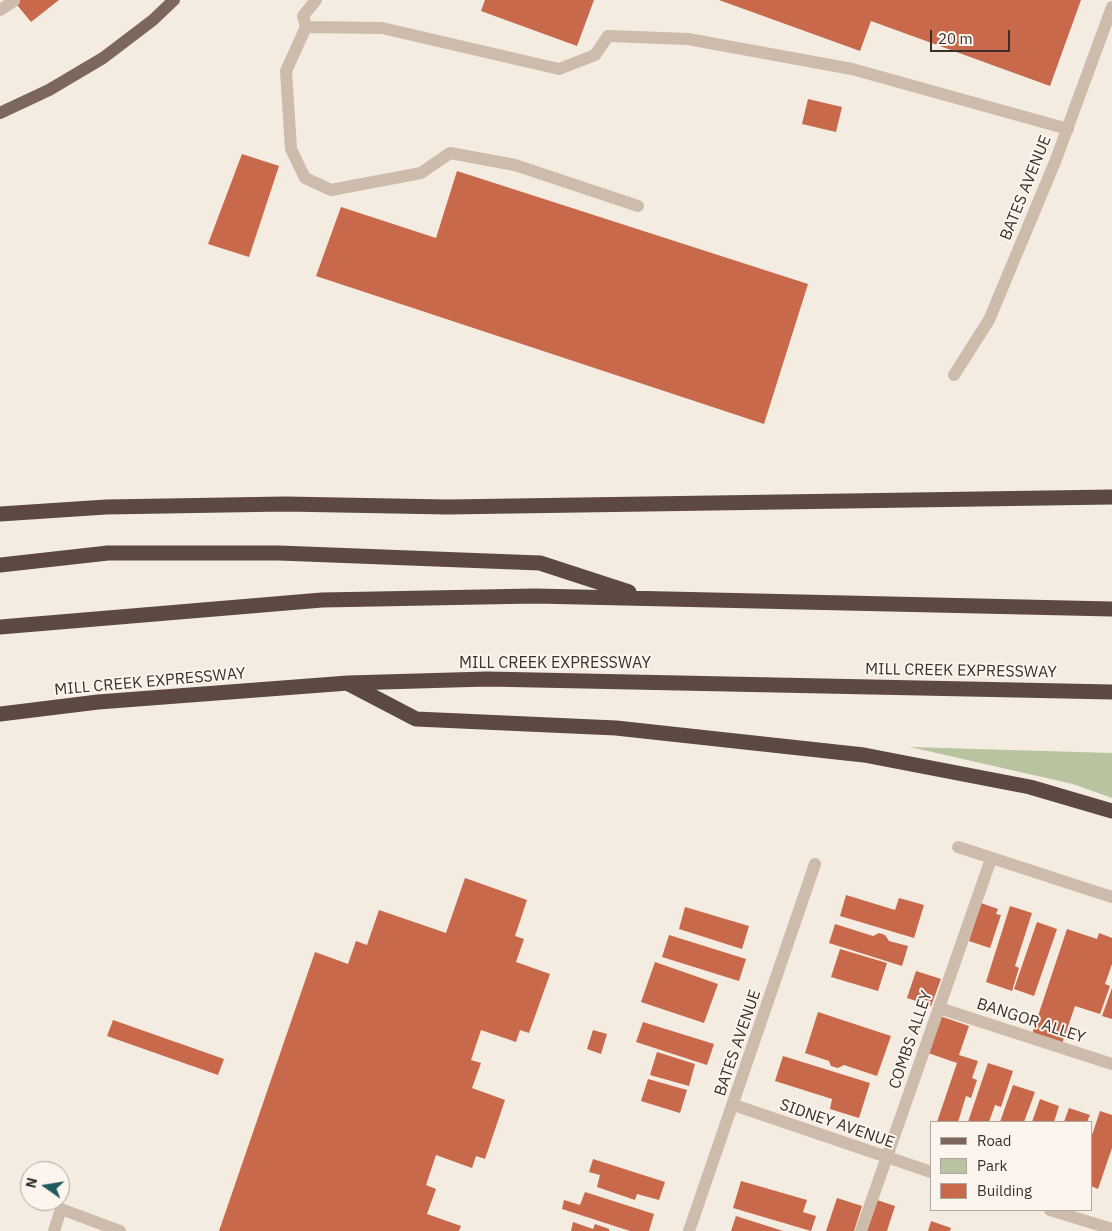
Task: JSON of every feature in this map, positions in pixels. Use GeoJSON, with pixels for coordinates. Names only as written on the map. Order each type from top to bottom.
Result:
{"type":"FeatureCollection","features":[{"type":"Feature","properties":{"kind":"highway"},"geometry":{"type":"LineString","coordinates":[[0,514],[106,507],[266,505],[447,507],[1112,497]]}},
{"type":"Feature","properties":{"kind":"highway"},"geometry":{"type":"LineString","coordinates":[[0,565],[108,553],[279,553],[540,563],[642,597]]}},
{"type":"Feature","properties":{"kind":"highway"},"geometry":{"type":"LineString","coordinates":[[0,627],[322,600],[535,596],[1112,609]]}},
{"type":"Feature","properties":{"kind":"highway","name":"MILL CREEK EXPRESSWAY"},"geometry":{"type":"LineString","coordinates":[[0,714],[98,702],[348,683],[487,679],[1112,692]]}},
{"type":"Feature","properties":{"kind":"highway"},"geometry":{"type":"LineString","coordinates":[[348,683],[416,719],[616,728],[864,755],[1030,787],[1112,811]]}},
{"type":"Feature","properties":{"kind":"main road"},"geometry":{"type":"LineString","coordinates":[[0,113],[49,90],[103,58],[153,20],[174,0]]}},
{"type":"Feature","properties":{"kind":"street"},"geometry":{"type":"LineString","coordinates":[[316,0],[303,16],[306,27],[286,71],[291,149],[305,178],[331,190],[421,173],[450,153],[515,165],[638,206]]}},
{"type":"Feature","properties":{"kind":"street"},"geometry":{"type":"LineString","coordinates":[[0,10],[14,2]]}},
{"type":"Feature","properties":{"kind":"street","name":"BATES AVENUE"},"geometry":{"type":"LineString","coordinates":[[954,375],[989,320],[1068,129],[1112,7]]}},
{"type":"Feature","properties":{"kind":"street"},"geometry":{"type":"LineString","coordinates":[[306,27],[382,28],[559,69],[595,56],[608,36],[688,39],[852,69],[1068,129]]}},
{"type":"Feature","properties":{"kind":"street"},"geometry":{"type":"LineString","coordinates":[[958,847],[1112,897]]}},
{"type":"Feature","properties":{"kind":"street","name":"COMBS ALLEY"},"geometry":{"type":"LineString","coordinates":[[861,1231],[991,859]]}},
{"type":"Feature","properties":{"kind":"street","name":"BATES AVENUE"},"geometry":{"type":"LineString","coordinates":[[689,1231],[734,1105],[815,864]]}},
{"type":"Feature","properties":{"kind":"street","name":"BANGOR ALLEY"},"geometry":{"type":"LineString","coordinates":[[939,1008],[1112,1064]]}},
{"type":"Feature","properties":{"kind":"street","name":"SIDNEY AVENUE"},"geometry":{"type":"LineString","coordinates":[[734,1105],[930,1172]]}},
{"type":"Feature","properties":{"kind":"street"},"geometry":{"type":"LineString","coordinates":[[54,1231],[61,1209],[120,1231]]}},
{"type":"Feature","properties":{"kind":"street"},"geometry":{"type":"LineString","coordinates":[[1053,1211],[1112,1229]]}},
{"type":"Feature","properties":{"kind":"green space"},"geometry":{"type":"Polygon","coordinates":[[[910,747],[1112,753],[1112,798],[1073,784],[910,747]]]}},
{"type":"Feature","properties":{"kind":"building"},"geometry":{"type":"Polygon","coordinates":[[[13,0],[59,0],[31,22],[13,0]]]}},
{"type":"Feature","properties":{"kind":"building"},"geometry":{"type":"Polygon","coordinates":[[[485,0],[594,0],[577,46],[481,11],[485,0]]]}},
{"type":"Feature","properties":{"kind":"building"},"geometry":{"type":"Polygon","coordinates":[[[719,0],[1081,0],[1050,86],[871,21],[860,51],[719,0]]]}},
{"type":"Feature","properties":{"kind":"building"},"geometry":{"type":"Polygon","coordinates":[[[808,99],[842,107],[836,132],[802,124],[808,99]]]}},
{"type":"Feature","properties":{"kind":"building"},"geometry":{"type":"Polygon","coordinates":[[[242,154],[279,166],[249,257],[208,244],[242,154]]]}},
{"type":"Feature","properties":{"kind":"building"},"geometry":{"type":"Polygon","coordinates":[[[457,171],[808,284],[764,424],[316,276],[341,207],[436,238],[457,171]]]}},
{"type":"Feature","properties":{"kind":"building"},"geometry":{"type":"Polygon","coordinates":[[[465,878],[527,900],[515,936],[524,939],[516,962],[550,974],[529,1033],[520,1030],[516,1042],[481,1030],[471,1060],[481,1063],[472,1088],[505,1100],[485,1159],[476,1156],[472,1168],[436,1155],[426,1185],[436,1189],[427,1214],[461,1226],[459,1231],[219,1231],[315,952],[348,964],[356,941],[367,945],[379,910],[446,933],[465,878]]]}},
{"type":"Feature","properties":{"kind":"building"},"geometry":{"type":"Polygon","coordinates":[[[846,895],[895,910],[899,898],[924,905],[914,938],[840,916],[846,895]]]}},
{"type":"Feature","properties":{"kind":"building"},"geometry":{"type":"Polygon","coordinates":[[[981,903],[998,909],[996,914],[1001,915],[990,948],[969,941],[981,903]]]}},
{"type":"Feature","properties":{"kind":"building"},"geometry":{"type":"Polygon","coordinates":[[[1010,906],[1032,913],[1015,966],[1019,968],[1012,991],[986,982],[1010,906]]]}},
{"type":"Feature","properties":{"kind":"building"},"geometry":{"type":"Polygon","coordinates":[[[685,907],[749,926],[742,949],[679,929],[685,907]]]}},
{"type":"Feature","properties":{"kind":"building"},"geometry":{"type":"Polygon","coordinates":[[[1037,922],[1057,929],[1034,996],[1014,989],[1037,922]]]}},
{"type":"Feature","properties":{"kind":"building"},"geometry":{"type":"Polygon","coordinates":[[[835,924],[873,936],[879,933],[885,935],[889,941],[908,946],[902,966],[829,943],[835,924]]]}},
{"type":"Feature","properties":{"kind":"building"},"geometry":{"type":"Polygon","coordinates":[[[1067,929],[1097,939],[1099,933],[1112,938],[1112,964],[1105,984],[1110,986],[1100,1014],[1075,1006],[1062,1044],[1032,1034],[1067,929]]]}},
{"type":"Feature","properties":{"kind":"building"},"geometry":{"type":"Polygon","coordinates":[[[669,935],[746,959],[739,981],[662,957],[669,935]]]}},
{"type":"Feature","properties":{"kind":"building"},"geometry":{"type":"Polygon","coordinates":[[[840,949],[887,963],[878,991],[831,977],[840,949]]]}},
{"type":"Feature","properties":{"kind":"building"},"geometry":{"type":"Polygon","coordinates":[[[655,962],[718,984],[704,1023],[641,1002],[655,962]]]}},
{"type":"Feature","properties":{"kind":"building"},"geometry":{"type":"Polygon","coordinates":[[[916,971],[941,979],[931,1006],[907,998],[916,971]]]}},
{"type":"Feature","properties":{"kind":"building"},"geometry":{"type":"Polygon","coordinates":[[[1112,988],[1112,1019],[1102,1016],[1112,988]]]}},
{"type":"Feature","properties":{"kind":"building"},"geometry":{"type":"Polygon","coordinates":[[[818,1012],[891,1036],[877,1076],[844,1065],[838,1068],[831,1066],[829,1061],[805,1053],[818,1012]]]}},
{"type":"Feature","properties":{"kind":"building"},"geometry":{"type":"Polygon","coordinates":[[[940,1016],[969,1026],[959,1055],[978,1061],[972,1078],[977,1080],[971,1098],[966,1096],[958,1121],[937,1121],[957,1063],[928,1053],[940,1016]]]}},
{"type":"Feature","properties":{"kind":"building"},"geometry":{"type":"Polygon","coordinates":[[[113,1020],[224,1059],[218,1075],[107,1036],[113,1020]]]}},
{"type":"Feature","properties":{"kind":"building"},"geometry":{"type":"Polygon","coordinates":[[[643,1022],[714,1044],[707,1065],[636,1042],[643,1022]]]}},
{"type":"Feature","properties":{"kind":"building"},"geometry":{"type":"Polygon","coordinates":[[[593,1030],[607,1034],[601,1054],[587,1049],[593,1030]]]}},
{"type":"Feature","properties":{"kind":"building"},"geometry":{"type":"Polygon","coordinates":[[[657,1052],[695,1064],[689,1086],[650,1075],[657,1052]]]}},
{"type":"Feature","properties":{"kind":"building"},"geometry":{"type":"Polygon","coordinates":[[[783,1056],[870,1083],[859,1118],[830,1109],[832,1099],[775,1081],[783,1056]]]}},
{"type":"Feature","properties":{"kind":"building"},"geometry":{"type":"Polygon","coordinates":[[[988,1063],[1013,1071],[1001,1107],[995,1105],[989,1121],[968,1121],[988,1063]]]}},
{"type":"Feature","properties":{"kind":"building"},"geometry":{"type":"Polygon","coordinates":[[[648,1079],[687,1090],[680,1113],[641,1101],[648,1079]]]}},
{"type":"Feature","properties":{"kind":"building"},"geometry":{"type":"Polygon","coordinates":[[[1013,1085],[1035,1092],[1024,1121],[1000,1121],[1013,1085]]]}},
{"type":"Feature","properties":{"kind":"building"},"geometry":{"type":"Polygon","coordinates":[[[1040,1099],[1059,1106],[1054,1121],[1032,1121],[1040,1099]]]}},
{"type":"Feature","properties":{"kind":"building"},"geometry":{"type":"Polygon","coordinates":[[[1069,1108],[1090,1115],[1087,1121],[1064,1121],[1069,1108]]]}},
{"type":"Feature","properties":{"kind":"building"},"geometry":{"type":"Polygon","coordinates":[[[1100,1111],[1112,1115],[1112,1148],[1098,1189],[1092,1186],[1092,1135],[1100,1111]]]}},
{"type":"Feature","properties":{"kind":"building"},"geometry":{"type":"Polygon","coordinates":[[[593,1159],[665,1182],[659,1200],[637,1194],[635,1200],[597,1187],[600,1175],[589,1172],[593,1159]]]}},
{"type":"Feature","properties":{"kind":"building"},"geometry":{"type":"Polygon","coordinates":[[[741,1181],[807,1200],[803,1212],[816,1216],[811,1231],[733,1208],[741,1181]]]}},
{"type":"Feature","properties":{"kind":"building"},"geometry":{"type":"Polygon","coordinates":[[[585,1192],[654,1214],[649,1231],[630,1231],[562,1209],[564,1200],[580,1205],[585,1192]]]}},
{"type":"Feature","properties":{"kind":"building"},"geometry":{"type":"Polygon","coordinates":[[[837,1198],[862,1206],[854,1231],[826,1231],[837,1198]]]}},
{"type":"Feature","properties":{"kind":"building"},"geometry":{"type":"Polygon","coordinates":[[[877,1200],[895,1206],[887,1231],[866,1231],[877,1200]]]}},
{"type":"Feature","properties":{"kind":"building"},"geometry":{"type":"Polygon","coordinates":[[[736,1216],[783,1231],[731,1231],[736,1216]]]}},
{"type":"Feature","properties":{"kind":"building"},"geometry":{"type":"Polygon","coordinates":[[[931,1221],[951,1228],[950,1231],[928,1231],[931,1221]]]}},
{"type":"Feature","properties":{"kind":"building"},"geometry":{"type":"Polygon","coordinates":[[[573,1222],[593,1229],[595,1224],[609,1229],[609,1231],[571,1231],[573,1222]]]}}]}
